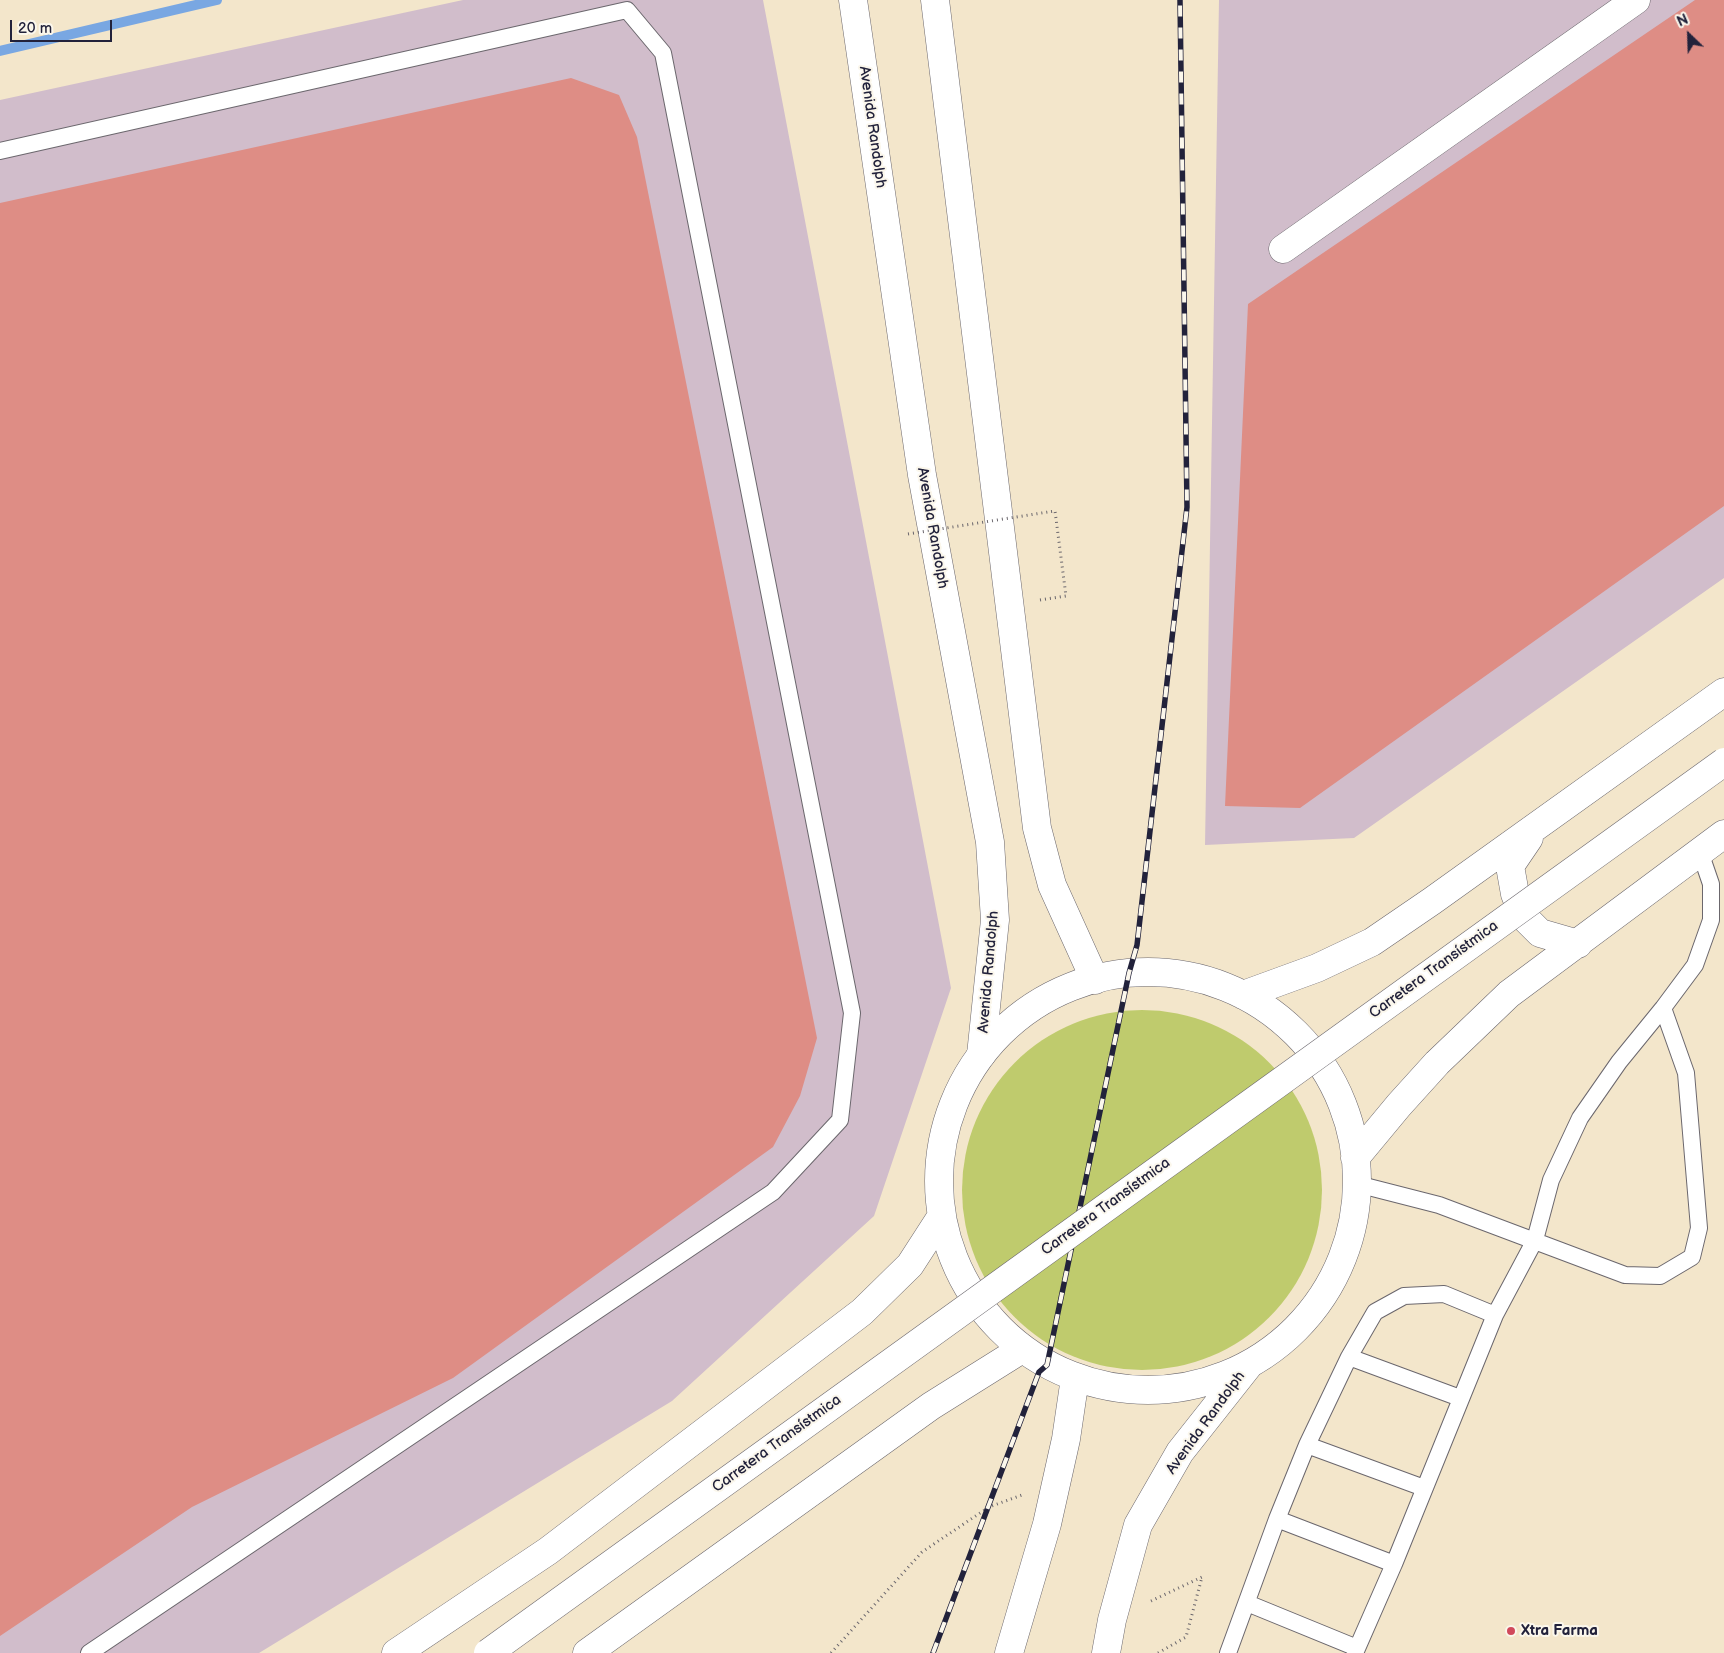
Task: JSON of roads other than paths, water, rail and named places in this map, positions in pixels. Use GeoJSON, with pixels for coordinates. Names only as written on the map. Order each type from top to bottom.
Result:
{"type":"FeatureCollection","features":[{"type":"Feature","properties":{"kind":"main road"},"geometry":{"type":"LineString","coordinates":[[935,0],[1037,828],[1052,885],[1095,980]]}},
{"type":"Feature","properties":{"kind":"main road"},"geometry":{"type":"LineString","coordinates":[[1283,249],[1636,0]]}},
{"type":"Feature","properties":{"kind":"main road","name":"Avenida Randolph"},"geometry":{"type":"LineString","coordinates":[[854,2],[922,475],[990,842],[995,920],[982,1055]]}},
{"type":"Feature","properties":{"kind":"main road"},"geometry":{"type":"LineString","coordinates":[[1243,994],[1317,968],[1372,942],[1724,692]]}},
{"type":"Feature","properties":{"kind":"main road","name":"Carretera Transístmica"},"geometry":{"type":"LineString","coordinates":[[488,1653],[1724,762]]}},
{"type":"Feature","properties":{"kind":"main road"},"geometry":{"type":"LineString","coordinates":[[1539,824],[1510,866],[1515,894],[1524,917],[1540,933],[1578,944]]}},
{"type":"Feature","properties":{"kind":"main road"},"geometry":{"type":"LineString","coordinates":[[1356,1171],[1399,1105],[1437,1062],[1509,994],[1724,834]]}},
{"type":"Feature","properties":{"kind":"main road"},"geometry":{"type":"LineString","coordinates":[[1129,973],[1168,974],[1206,980],[1243,994],[1282,1020],[1314,1053],[1339,1093],[1353,1137],[1356,1171],[1349,1238],[1328,1288],[1294,1330],[1250,1364],[1208,1381],[1164,1389],[1119,1388],[1075,1378],[1047,1365],[1022,1349],[992,1322],[968,1290],[951,1255],[941,1217],[938,1175],[944,1132],[959,1092],[982,1055],[1013,1022],[1052,996],[1095,980],[1129,973]]}},
{"type":"Feature","properties":{"kind":"main road"},"geometry":{"type":"LineString","coordinates":[[396,1653],[548,1551],[862,1312],[910,1264],[941,1217]]}},
{"type":"Feature","properties":{"kind":"main road"},"geometry":{"type":"LineString","coordinates":[[587,1653],[931,1406],[1022,1349]]}},
{"type":"Feature","properties":{"kind":"main road","name":"Avenida Randolph"},"geometry":{"type":"LineString","coordinates":[[1106,1653],[1112,1620],[1138,1525],[1180,1452],[1250,1364]]}},
{"type":"Feature","properties":{"kind":"main road"},"geometry":{"type":"LineString","coordinates":[[1009,1653],[1047,1524],[1066,1440],[1075,1378]]}},
{"type":"Feature","properties":{"kind":"lane"},"geometry":{"type":"LineString","coordinates":[[0,151],[627,10],[663,53],[852,1013],[840,1120],[773,1192],[89,1653]]}},
{"type":"Feature","properties":{"kind":"lane"},"geometry":{"type":"LineString","coordinates":[[1247,1603],[1356,1650],[1394,1564],[1495,1315],[1535,1240],[1551,1180],[1580,1118],[1619,1062],[1663,1008],[1695,964],[1710,920],[1711,884],[1700,852]]}},
{"type":"Feature","properties":{"kind":"lane"},"geometry":{"type":"LineString","coordinates":[[1356,1171],[1625,1275],[1660,1276],[1692,1257],[1699,1228],[1686,1073],[1663,1008]]}},
{"type":"Feature","properties":{"kind":"lane"},"geometry":{"type":"LineString","coordinates":[[1228,1653],[1277,1519],[1307,1445],[1349,1357],[1375,1312],[1404,1296],[1444,1294],[1495,1315]]}},
{"type":"Feature","properties":{"kind":"lane"},"geometry":{"type":"LineString","coordinates":[[1349,1357],[1460,1398]]}},
{"type":"Feature","properties":{"kind":"lane"},"geometry":{"type":"LineString","coordinates":[[1307,1445],[1424,1488]]}},
{"type":"Feature","properties":{"kind":"lane"},"geometry":{"type":"LineString","coordinates":[[1277,1519],[1394,1564]]}},
{"type":"Feature","properties":{"kind":"waterway"},"geometry":{"type":"LineString","coordinates":[[0,51],[217,0]]}},
{"type":"Feature","properties":{"kind":"railway"},"geometry":{"type":"LineString","coordinates":[[933,1653],[1039,1372],[1047,1365],[1129,973],[1137,945],[1187,507],[1180,0]]}},
{"type":"Feature","properties":{"kind":"place","name":"Xtra Farma"},"geometry":{"type":"Point","coordinates":[1511,1631]}}]}
